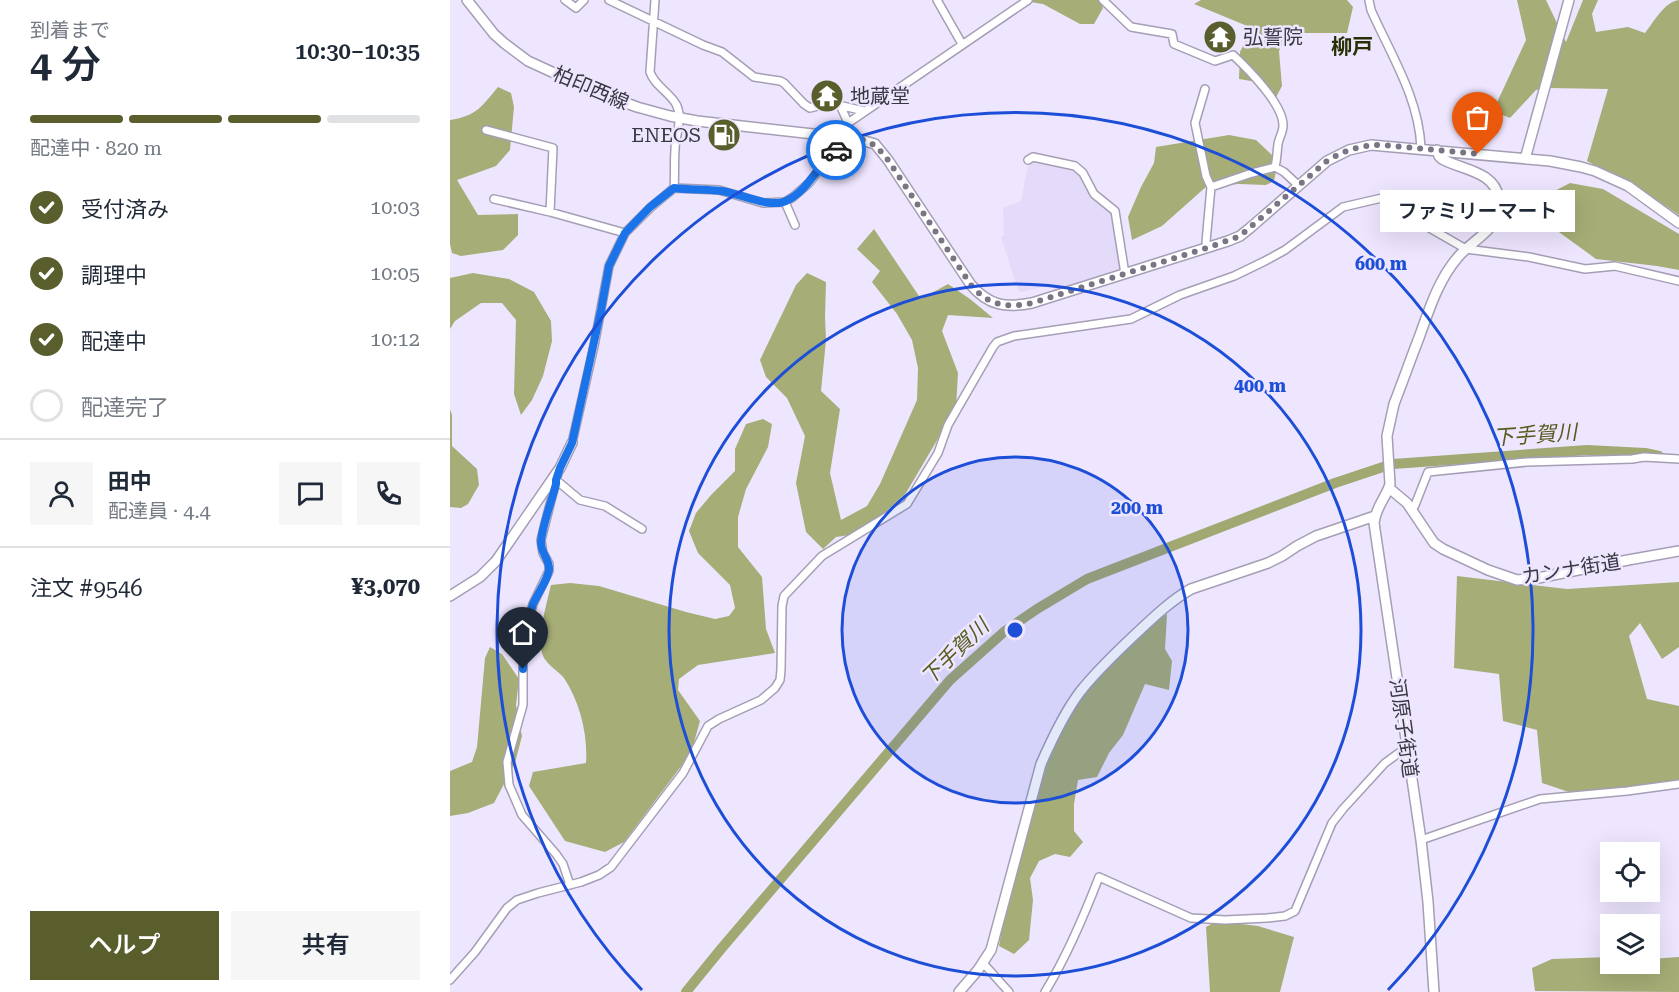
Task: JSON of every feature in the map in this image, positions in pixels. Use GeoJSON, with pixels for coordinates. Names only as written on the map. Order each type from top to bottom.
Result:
{"type":"FeatureCollection","features":[{"type":"Feature","properties":{"kind":"street","name":"柏印西線"},"geometry":{"type":"LineString","coordinates":[[467,0],[494,34],[528,61],[614,99],[680,118],[867,141],[881,151],[965,278],[976,291],[992,302],[1009,306],[1032,303],[1240,236],[1327,161],[1338,154],[1371,145],[1525,159],[1566,164],[1595,171],[1628,186],[1679,223]]}},
{"type":"Feature","properties":{"kind":"street"},"geometry":{"type":"LineString","coordinates":[[566,0],[576,9],[585,0]]}},
{"type":"Feature","properties":{"kind":"street"},"geometry":{"type":"LineString","coordinates":[[609,0],[722,52],[754,77],[784,83],[810,108],[830,103],[864,111]]}},
{"type":"Feature","properties":{"kind":"street"},"geometry":{"type":"LineString","coordinates":[[655,0],[651,75],[675,103],[680,118],[674,152],[674,188]]}},
{"type":"Feature","properties":{"kind":"street"},"geometry":{"type":"LineString","coordinates":[[937,0],[962,44]]}},
{"type":"Feature","properties":{"kind":"street"},"geometry":{"type":"LineString","coordinates":[[848,123],[1028,0]]}},
{"type":"Feature","properties":{"kind":"street"},"geometry":{"type":"LineString","coordinates":[[1103,0],[1131,27],[1172,34],[1174,44],[1215,61],[1233,55],[1252,73],[1277,105],[1283,123],[1275,167]]}},
{"type":"Feature","properties":{"kind":"street"},"geometry":{"type":"LineString","coordinates":[[1370,0],[1371,10],[1412,98],[1420,128],[1421,148]]}},
{"type":"Feature","properties":{"kind":"street"},"geometry":{"type":"LineString","coordinates":[[1525,159],[1569,0]]}},
{"type":"Feature","properties":{"kind":"street"},"geometry":{"type":"LineString","coordinates":[[1205,89],[1194,123],[1206,176],[1211,187],[1207,248]]}},
{"type":"Feature","properties":{"kind":"street"},"geometry":{"type":"LineString","coordinates":[[450,596],[480,577],[496,561],[560,468],[572,443],[600,319],[609,266],[625,233],[650,207],[674,188],[729,192],[763,203],[785,202],[808,183],[826,160],[849,137],[848,123],[841,107]]}},
{"type":"Feature","properties":{"kind":"street"},"geometry":{"type":"LineString","coordinates":[[486,130],[553,148],[550,212]]}},
{"type":"Feature","properties":{"kind":"street"},"geometry":{"type":"LineString","coordinates":[[959,992],[983,963],[990,950],[1041,764],[1052,738],[1091,679],[1168,604],[1191,589],[1268,563],[1316,536],[1375,516],[1389,488],[1388,436],[1394,404],[1434,296],[1448,272],[1466,249],[1492,226],[1499,208],[1497,194],[1488,179],[1479,173],[1442,159],[1437,150]]}},
{"type":"Feature","properties":{"kind":"street"},"geometry":{"type":"LineString","coordinates":[[1028,160],[1033,157],[1080,169],[1094,194],[1115,212],[1125,274]]}},
{"type":"Feature","properties":{"kind":"street"},"geometry":{"type":"LineString","coordinates":[[1211,187],[1275,167],[1298,185]]}},
{"type":"Feature","properties":{"kind":"street"},"geometry":{"type":"LineString","coordinates":[[450,980],[475,952],[507,908],[517,900],[599,875],[611,867],[683,773],[708,726],[761,700],[775,688],[780,680],[781,670],[784,596],[822,556],[907,504],[938,453],[948,425],[986,357],[997,342],[1025,334],[1131,319],[1180,295],[1234,276],[1265,261],[1285,250],[1343,207],[1382,198],[1397,201],[1426,226],[1466,249],[1518,255],[1586,269],[1615,266],[1679,281]]}},
{"type":"Feature","properties":{"kind":"street"},"geometry":{"type":"LineString","coordinates":[[494,199],[625,233]]}},
{"type":"Feature","properties":{"kind":"street"},"geometry":{"type":"LineString","coordinates":[[785,202],[795,225]]}},
{"type":"Feature","properties":{"kind":"street"},"geometry":{"type":"LineString","coordinates":[[1412,510],[1428,472],[1527,462],[1644,457],[1679,459]]}},
{"type":"Feature","properties":{"kind":"street"},"geometry":{"type":"LineString","coordinates":[[554,479],[556,484],[541,540],[549,571],[533,604],[525,634],[523,705],[507,762],[509,785],[522,815],[563,864],[570,885]]}},
{"type":"Feature","properties":{"kind":"street"},"geometry":{"type":"LineString","coordinates":[[554,479],[580,500],[605,506],[642,529]]}},
{"type":"Feature","properties":{"kind":"street","name":"カンナ街道"},"geometry":{"type":"LineString","coordinates":[[1389,488],[1412,510],[1434,543],[1488,570],[1517,580],[1679,551]]}},
{"type":"Feature","properties":{"kind":"street","name":"河原子街道"},"geometry":{"type":"LineString","coordinates":[[1375,516],[1374,523],[1421,840],[1434,992]]}},
{"type":"Feature","properties":{"kind":"street"},"geometry":{"type":"LineString","coordinates":[[1044,992],[1053,979],[1082,921],[1099,877],[1191,918],[1226,920],[1267,918],[1285,916],[1295,911],[1332,824],[1385,763],[1407,747]]}},
{"type":"Feature","properties":{"kind":"street"},"geometry":{"type":"LineString","coordinates":[[1421,840],[1539,799],[1679,784]]}},
{"type":"Feature","properties":{"kind":"street"},"geometry":{"type":"LineString","coordinates":[[983,963],[1009,992]]}},
{"type":"Feature","properties":{"kind":"shaded area"},"geometry":{"type":"Polygon","coordinates":[[[1030,161],[1076,169],[1112,210],[1123,267],[1120,270],[1055,291],[1052,284],[1022,292],[1018,290],[1001,237],[1004,235],[1003,208],[1021,201],[1027,170],[1030,161]]]}},
{"type":"Feature","properties":{"kind":"green space"},"geometry":{"type":"Polygon","coordinates":[[[1018,0],[1100,0],[1103,8],[1094,24],[1080,24],[1043,4],[1018,0]]]}},
{"type":"Feature","properties":{"kind":"green space"},"geometry":{"type":"Polygon","coordinates":[[[1201,0],[1347,0],[1353,7],[1347,33],[1288,33],[1279,51],[1282,86],[1275,99],[1257,82],[1239,79],[1240,52],[1252,28],[1194,4],[1201,0]]]}},
{"type":"Feature","properties":{"kind":"green space"},"geometry":{"type":"Polygon","coordinates":[[[1517,0],[1546,0],[1566,42],[1583,0],[1598,0],[1592,14],[1596,32],[1628,27],[1645,33],[1664,8],[1679,0],[1679,215],[1651,196],[1587,161],[1608,89],[1549,88],[1536,90],[1510,118],[1493,111],[1526,40],[1517,0]]]}},
{"type":"Feature","properties":{"kind":"green space"},"geometry":{"type":"Polygon","coordinates":[[[498,87],[511,93],[514,107],[510,150],[496,166],[457,180],[478,215],[518,214],[518,235],[503,250],[461,256],[452,253],[450,244],[450,120],[473,113],[498,87]]]}},
{"type":"Feature","properties":{"kind":"green space"},"geometry":{"type":"Polygon","coordinates":[[[1229,135],[1256,140],[1273,156],[1277,166],[1274,181],[1266,185],[1207,186],[1162,226],[1132,240],[1128,217],[1154,163],[1156,147],[1229,135]]]}},
{"type":"Feature","properties":{"kind":"green space"},"geometry":{"type":"Polygon","coordinates":[[[1570,183],[1603,189],[1679,234],[1679,270],[1596,259],[1552,227],[1543,217],[1543,197],[1570,183]]]}},
{"type":"Feature","properties":{"kind":"green space"},"geometry":{"type":"Polygon","coordinates":[[[874,229],[921,299],[948,284],[993,318],[948,315],[942,331],[958,373],[956,408],[906,493],[877,520],[850,535],[836,537],[823,549],[806,532],[796,483],[805,436],[787,398],[766,377],[760,360],[796,285],[807,273],[826,282],[826,340],[821,391],[840,409],[830,473],[841,520],[867,506],[880,484],[917,400],[918,368],[912,340],[897,314],[872,282],[880,271],[857,249],[874,229]]]}},
{"type":"Feature","properties":{"kind":"green space"},"geometry":{"type":"Polygon","coordinates":[[[473,273],[509,279],[534,292],[551,321],[552,341],[543,376],[532,400],[521,415],[514,394],[516,320],[502,303],[481,303],[455,321],[450,329],[450,278],[473,273]]]}},
{"type":"Feature","properties":{"kind":"green space"},"geometry":{"type":"Polygon","coordinates":[[[450,409],[452,446],[477,469],[479,485],[468,504],[461,508],[450,507],[450,409]]]}},
{"type":"Feature","properties":{"kind":"green space"},"geometry":{"type":"Polygon","coordinates":[[[763,419],[772,424],[768,447],[746,489],[738,517],[738,547],[762,577],[766,629],[775,653],[698,665],[679,679],[678,690],[700,721],[691,753],[624,842],[605,852],[565,841],[529,786],[533,772],[586,763],[584,730],[579,708],[570,687],[546,661],[542,651],[543,622],[551,585],[570,583],[599,586],[715,619],[729,616],[735,608],[730,585],[698,553],[689,531],[696,513],[735,471],[735,449],[746,424],[763,419]]]}},
{"type":"Feature","properties":{"kind":"green space"},"geometry":{"type":"Polygon","coordinates":[[[1457,576],[1567,589],[1679,582],[1679,647],[1662,659],[1640,623],[1629,636],[1647,699],[1679,706],[1679,786],[1569,792],[1542,783],[1537,730],[1503,721],[1499,674],[1454,668],[1457,576]]]}},
{"type":"Feature","properties":{"kind":"green space"},"geometry":{"type":"Polygon","coordinates":[[[1167,614],[1165,649],[1172,661],[1169,690],[1145,684],[1123,735],[1109,753],[1097,777],[1078,780],[1074,804],[1074,831],[1083,842],[1070,857],[1055,854],[1039,861],[1030,878],[1033,900],[1029,940],[1014,954],[999,946],[1005,910],[1052,747],[1084,692],[1131,643],[1155,621],[1167,614]]]}},
{"type":"Feature","properties":{"kind":"green space"},"geometry":{"type":"Polygon","coordinates":[[[490,647],[502,654],[519,679],[516,705],[522,736],[515,763],[494,803],[468,813],[450,816],[450,771],[472,762],[477,747],[485,658],[490,647]]]}},
{"type":"Feature","properties":{"kind":"green space"},"geometry":{"type":"Polygon","coordinates":[[[1217,921],[1258,926],[1294,937],[1280,992],[1210,992],[1206,927],[1217,921]]]}},
{"type":"Feature","properties":{"kind":"green space"},"geometry":{"type":"Polygon","coordinates":[[[1600,957],[1600,974],[1660,974],[1660,958],[1679,957],[1679,992],[1535,991],[1532,968],[1552,959],[1600,957]]]}},
{"type":"Feature","properties":{"kind":"waterway","name":"下手賀川"},"geometry":{"type":"LineString","coordinates":[[1393,464],[1587,450],[1645,453],[1659,456]]}},
{"type":"Feature","properties":{"kind":"waterway","name":"下手賀川"},"geometry":{"type":"LineString","coordinates":[[686,992],[950,680],[1005,631],[1087,579],[1335,483],[1386,466]]}},
{"type":"Feature","properties":{"kind":"way so far"},"geometry":{"type":"LineString","coordinates":[[836,150],[849,137],[874,144],[888,160],[976,291],[992,302],[1009,306],[1032,303],[1240,236],[1327,161],[1350,150],[1382,145],[1478,154]]}},
{"type":"Feature","properties":{"kind":"place","name":"弘誓院"},"geometry":{"type":"Point","coordinates":[1220,37]}},
{"type":"Feature","properties":{"kind":"place","name":"地蔵堂"},"geometry":{"type":"Point","coordinates":[827,96]}},
{"type":"Feature","properties":{"kind":"place","name":"ENEOS"},"geometry":{"type":"Point","coordinates":[724,135]}},
{"type":"Feature","properties":{"kind":"place","name":"ファミリーマート"},"geometry":{"type":"Point","coordinates":[1478,154]}},
{"type":"Feature","properties":{"kind":"district","name":"柳戸"},"geometry":{"type":"Point","coordinates":[1352,47]}},
{"type":"Feature","properties":{"kind":"route"},"geometry":{"type":"LineString","coordinates":[[523,669],[525,634],[533,604],[549,571],[541,540],[556,480],[572,443],[609,266],[625,233],[650,207],[674,188],[719,190],[763,203],[788,201],[808,183],[836,150]]}}]}
